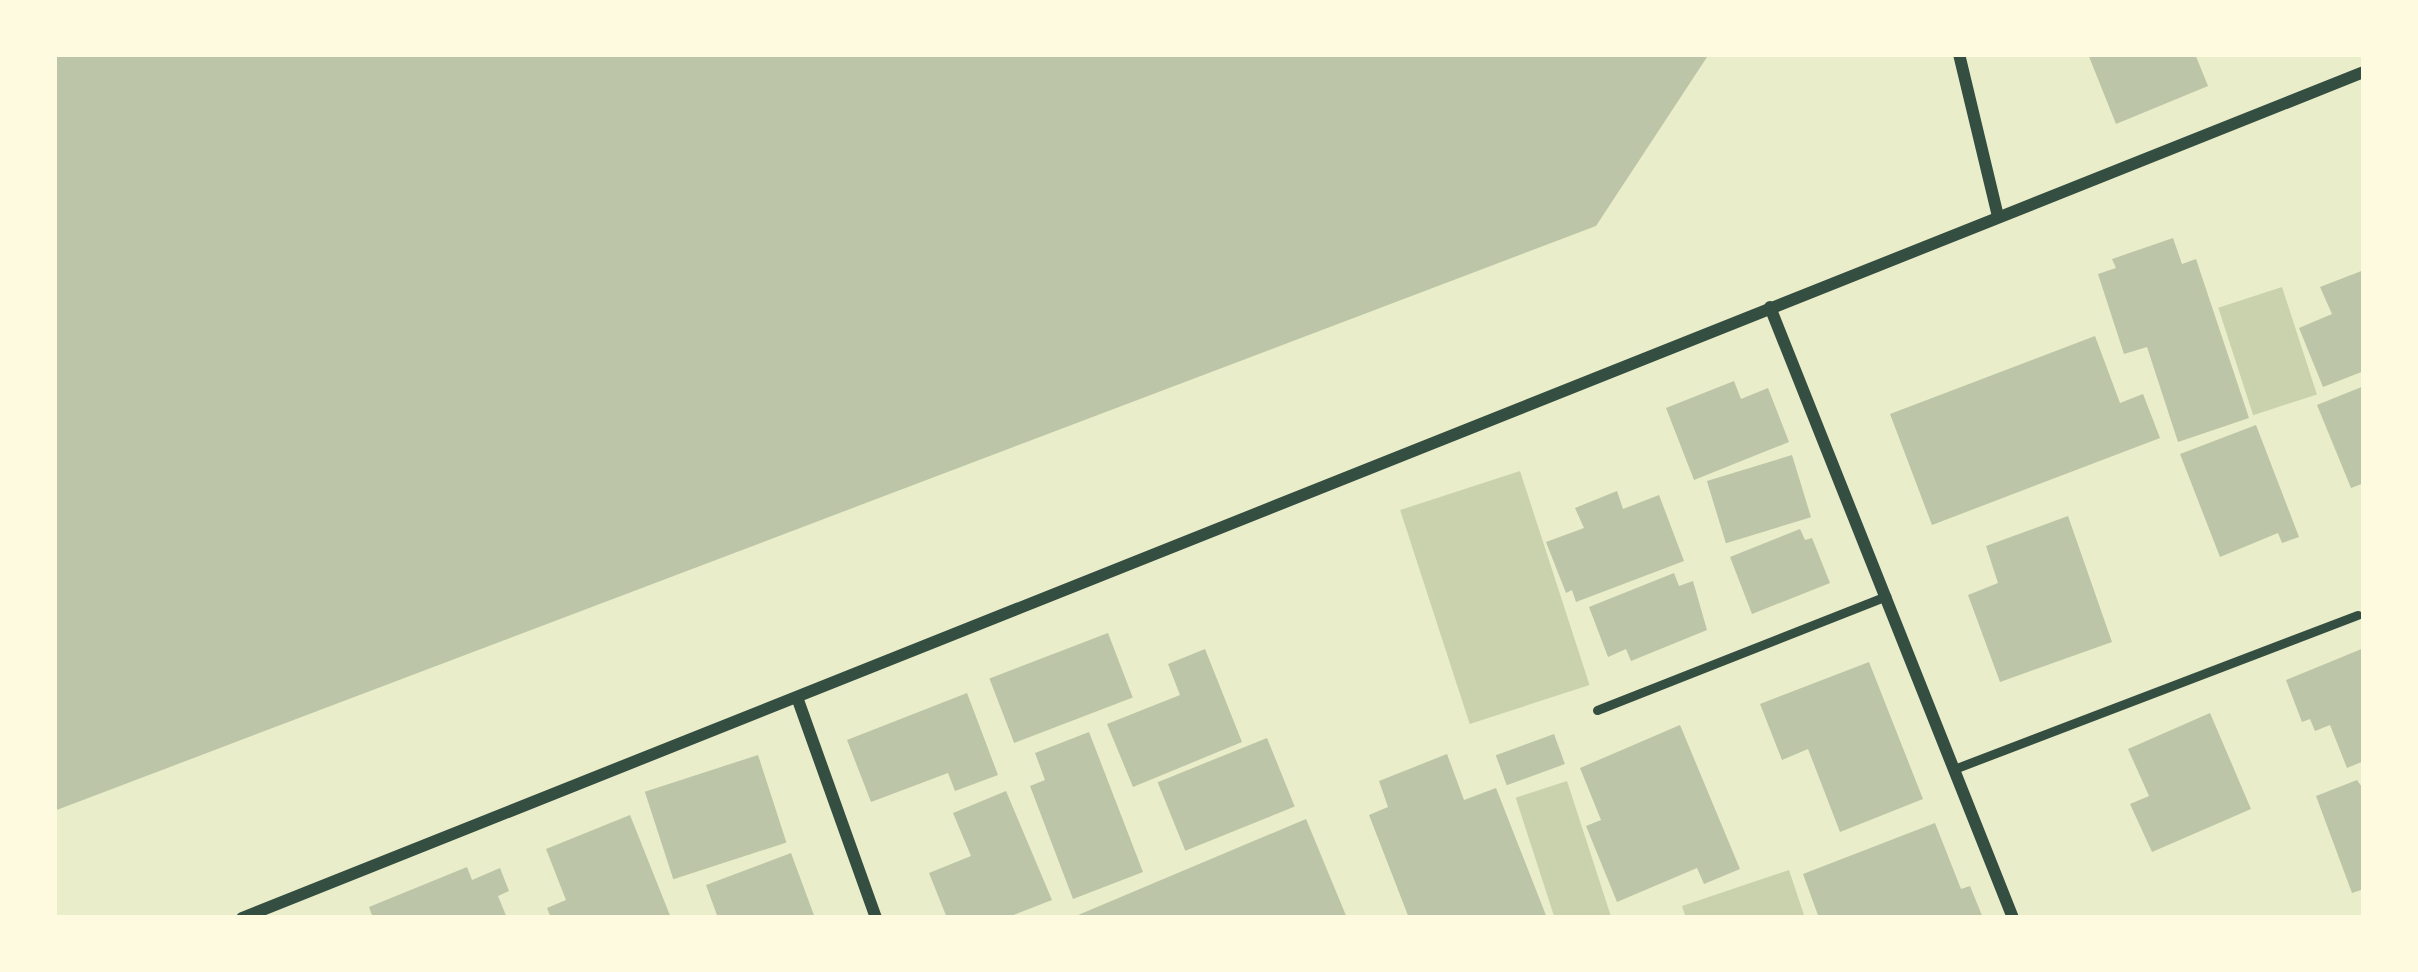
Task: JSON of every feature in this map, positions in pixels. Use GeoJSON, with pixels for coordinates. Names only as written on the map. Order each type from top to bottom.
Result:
{"type":"FeatureCollection","features":[{"type":"Feature","properties":{"kind":"street"},"geometry":{"type":"LineString","coordinates":[[1959,54],[1998,216]]}},
{"type":"Feature","properties":{"kind":"street"},"geometry":{"type":"LineString","coordinates":[[242,918],[2364,72]]}},
{"type":"Feature","properties":{"kind":"street"},"geometry":{"type":"LineString","coordinates":[[1770,308],[2013,918]]}},
{"type":"Feature","properties":{"kind":"street"},"geometry":{"type":"LineString","coordinates":[[798,700],[877,918]]}},
{"type":"Feature","properties":{"kind":"lane"},"geometry":{"type":"LineString","coordinates":[[1597,710],[1886,596]]}},
{"type":"Feature","properties":{"kind":"lane"},"geometry":{"type":"LineString","coordinates":[[1954,770],[2357,615]]}},
{"type":"Feature","properties":{"kind":"green space"},"geometry":{"type":"Polygon","coordinates":[[[2282,287],[2317,394],[2253,415],[2218,308],[2282,287]]]}},
{"type":"Feature","properties":{"kind":"green space"},"geometry":{"type":"Polygon","coordinates":[[[1520,471],[1590,685],[1470,724],[1400,510],[1520,471]]]}},
{"type":"Feature","properties":{"kind":"green space"},"geometry":{"type":"Polygon","coordinates":[[[1567,781],[1611,918],[1555,918],[1516,798],[1567,781]]]}},
{"type":"Feature","properties":{"kind":"green space"},"geometry":{"type":"Polygon","coordinates":[[[1789,870],[1805,918],[1686,918],[1682,906],[1789,870]]]}},
{"type":"Feature","properties":{"kind":"building"},"geometry":{"type":"Polygon","coordinates":[[[54,54],[1709,54],[1596,226],[54,811],[54,54]]]}},
{"type":"Feature","properties":{"kind":"building"},"geometry":{"type":"Polygon","coordinates":[[[2088,54],[2195,54],[2208,86],[2116,124],[2088,54]]]}},
{"type":"Feature","properties":{"kind":"building"},"geometry":{"type":"Polygon","coordinates":[[[2173,238],[2182,264],[2196,259],[2249,418],[2178,442],[2147,347],[2124,354],[2098,274],[2116,268],[2112,259],[2173,238]]]}},
{"type":"Feature","properties":{"kind":"building"},"geometry":{"type":"Polygon","coordinates":[[[2364,270],[2364,371],[2323,387],[2299,328],[2332,314],[2320,287],[2364,270]]]}},
{"type":"Feature","properties":{"kind":"building"},"geometry":{"type":"Polygon","coordinates":[[[2095,336],[2120,403],[2143,394],[2160,438],[1932,525],[1890,414],[2095,336]]]}},
{"type":"Feature","properties":{"kind":"building"},"geometry":{"type":"Polygon","coordinates":[[[1734,381],[1741,399],[1768,388],[1789,442],[1694,480],[1666,408],[1734,381]]]}},
{"type":"Feature","properties":{"kind":"building"},"geometry":{"type":"Polygon","coordinates":[[[2364,386],[2364,483],[2351,488],[2317,405],[2364,386]]]}},
{"type":"Feature","properties":{"kind":"building"},"geometry":{"type":"Polygon","coordinates":[[[2256,425],[2299,537],[2282,543],[2278,533],[2220,557],[2180,454],[2256,425]]]}},
{"type":"Feature","properties":{"kind":"building"},"geometry":{"type":"Polygon","coordinates":[[[1792,455],[1811,517],[1726,543],[1707,481],[1792,455]]]}},
{"type":"Feature","properties":{"kind":"building"},"geometry":{"type":"Polygon","coordinates":[[[1617,491],[1623,509],[1659,495],[1684,561],[1576,602],[1572,590],[1566,593],[1546,542],[1584,528],[1575,508],[1617,491]]]}},
{"type":"Feature","properties":{"kind":"building"},"geometry":{"type":"Polygon","coordinates":[[[2068,516],[2112,642],[2000,682],[1968,595],[1998,583],[1986,546],[2068,516]]]}},
{"type":"Feature","properties":{"kind":"building"},"geometry":{"type":"Polygon","coordinates":[[[1800,529],[1805,540],[1812,538],[1830,583],[1752,614],[1730,557],[1800,529]]]}},
{"type":"Feature","properties":{"kind":"building"},"geometry":{"type":"Polygon","coordinates":[[[1674,573],[1679,586],[1693,581],[1707,630],[1631,661],[1626,649],[1608,657],[1589,607],[1674,573]]]}},
{"type":"Feature","properties":{"kind":"building"},"geometry":{"type":"Polygon","coordinates":[[[1108,633],[1133,697],[1014,743],[989,679],[1108,633]]]}},
{"type":"Feature","properties":{"kind":"building"},"geometry":{"type":"Polygon","coordinates":[[[2364,648],[2364,761],[2347,768],[2330,725],[2315,731],[2310,719],[2302,722],[2286,680],[2364,648]]]}},
{"type":"Feature","properties":{"kind":"building"},"geometry":{"type":"Polygon","coordinates":[[[1205,649],[1242,742],[1133,787],[1107,724],[1180,695],[1168,664],[1205,649]]]}},
{"type":"Feature","properties":{"kind":"building"},"geometry":{"type":"Polygon","coordinates":[[[1869,662],[1923,799],[1840,832],[1808,749],[1782,760],[1760,704],[1869,662]]]}},
{"type":"Feature","properties":{"kind":"building"},"geometry":{"type":"Polygon","coordinates":[[[967,693],[998,775],[955,791],[948,773],[871,802],[847,740],[967,693]]]}},
{"type":"Feature","properties":{"kind":"building"},"geometry":{"type":"Polygon","coordinates":[[[2210,713],[2251,809],[2152,852],[2130,804],[2149,796],[2128,749],[2210,713]]]}},
{"type":"Feature","properties":{"kind":"building"},"geometry":{"type":"Polygon","coordinates":[[[1680,725],[1740,869],[1704,884],[1697,868],[1617,902],[1586,826],[1601,820],[1580,768],[1680,725]]]}},
{"type":"Feature","properties":{"kind":"building"},"geometry":{"type":"Polygon","coordinates":[[[1089,732],[1143,872],[1073,899],[1030,786],[1045,780],[1035,753],[1089,732]]]}},
{"type":"Feature","properties":{"kind":"building"},"geometry":{"type":"Polygon","coordinates":[[[1554,734],[1565,764],[1507,785],[1496,755],[1554,734]]]}},
{"type":"Feature","properties":{"kind":"building"},"geometry":{"type":"Polygon","coordinates":[[[1267,738],[1295,807],[1185,851],[1158,782],[1267,738]]]}},
{"type":"Feature","properties":{"kind":"building"},"geometry":{"type":"Polygon","coordinates":[[[1447,754],[1464,800],[1496,788],[1547,918],[1409,918],[1369,815],[1388,807],[1379,781],[1447,754]]]}},
{"type":"Feature","properties":{"kind":"building"},"geometry":{"type":"Polygon","coordinates":[[[758,755],[786,842],[673,879],[645,792],[758,755]]]}},
{"type":"Feature","properties":{"kind":"building"},"geometry":{"type":"Polygon","coordinates":[[[2357,780],[2364,790],[2364,889],[2352,893],[2316,796],[2357,780]]]}},
{"type":"Feature","properties":{"kind":"building"},"geometry":{"type":"Polygon","coordinates":[[[1006,791],[1052,900],[1006,918],[947,918],[929,873],[971,856],[953,813],[1006,791]]]}},
{"type":"Feature","properties":{"kind":"building"},"geometry":{"type":"Polygon","coordinates":[[[630,815],[671,918],[551,918],[547,908],[566,900],[546,849],[630,815]]]}},
{"type":"Feature","properties":{"kind":"building"},"geometry":{"type":"Polygon","coordinates":[[[1306,819],[1347,918],[1071,918],[1306,819]]]}},
{"type":"Feature","properties":{"kind":"building"},"geometry":{"type":"Polygon","coordinates":[[[1935,823],[1961,889],[1970,886],[1983,918],[1819,918],[1803,874],[1935,823]]]}},
{"type":"Feature","properties":{"kind":"building"},"geometry":{"type":"Polygon","coordinates":[[[791,853],[815,918],[718,918],[706,885],[791,853]]]}},
{"type":"Feature","properties":{"kind":"building"},"geometry":{"type":"Polygon","coordinates":[[[467,867],[472,880],[500,868],[509,891],[498,896],[507,918],[373,918],[369,907],[467,867]]]}}]}
